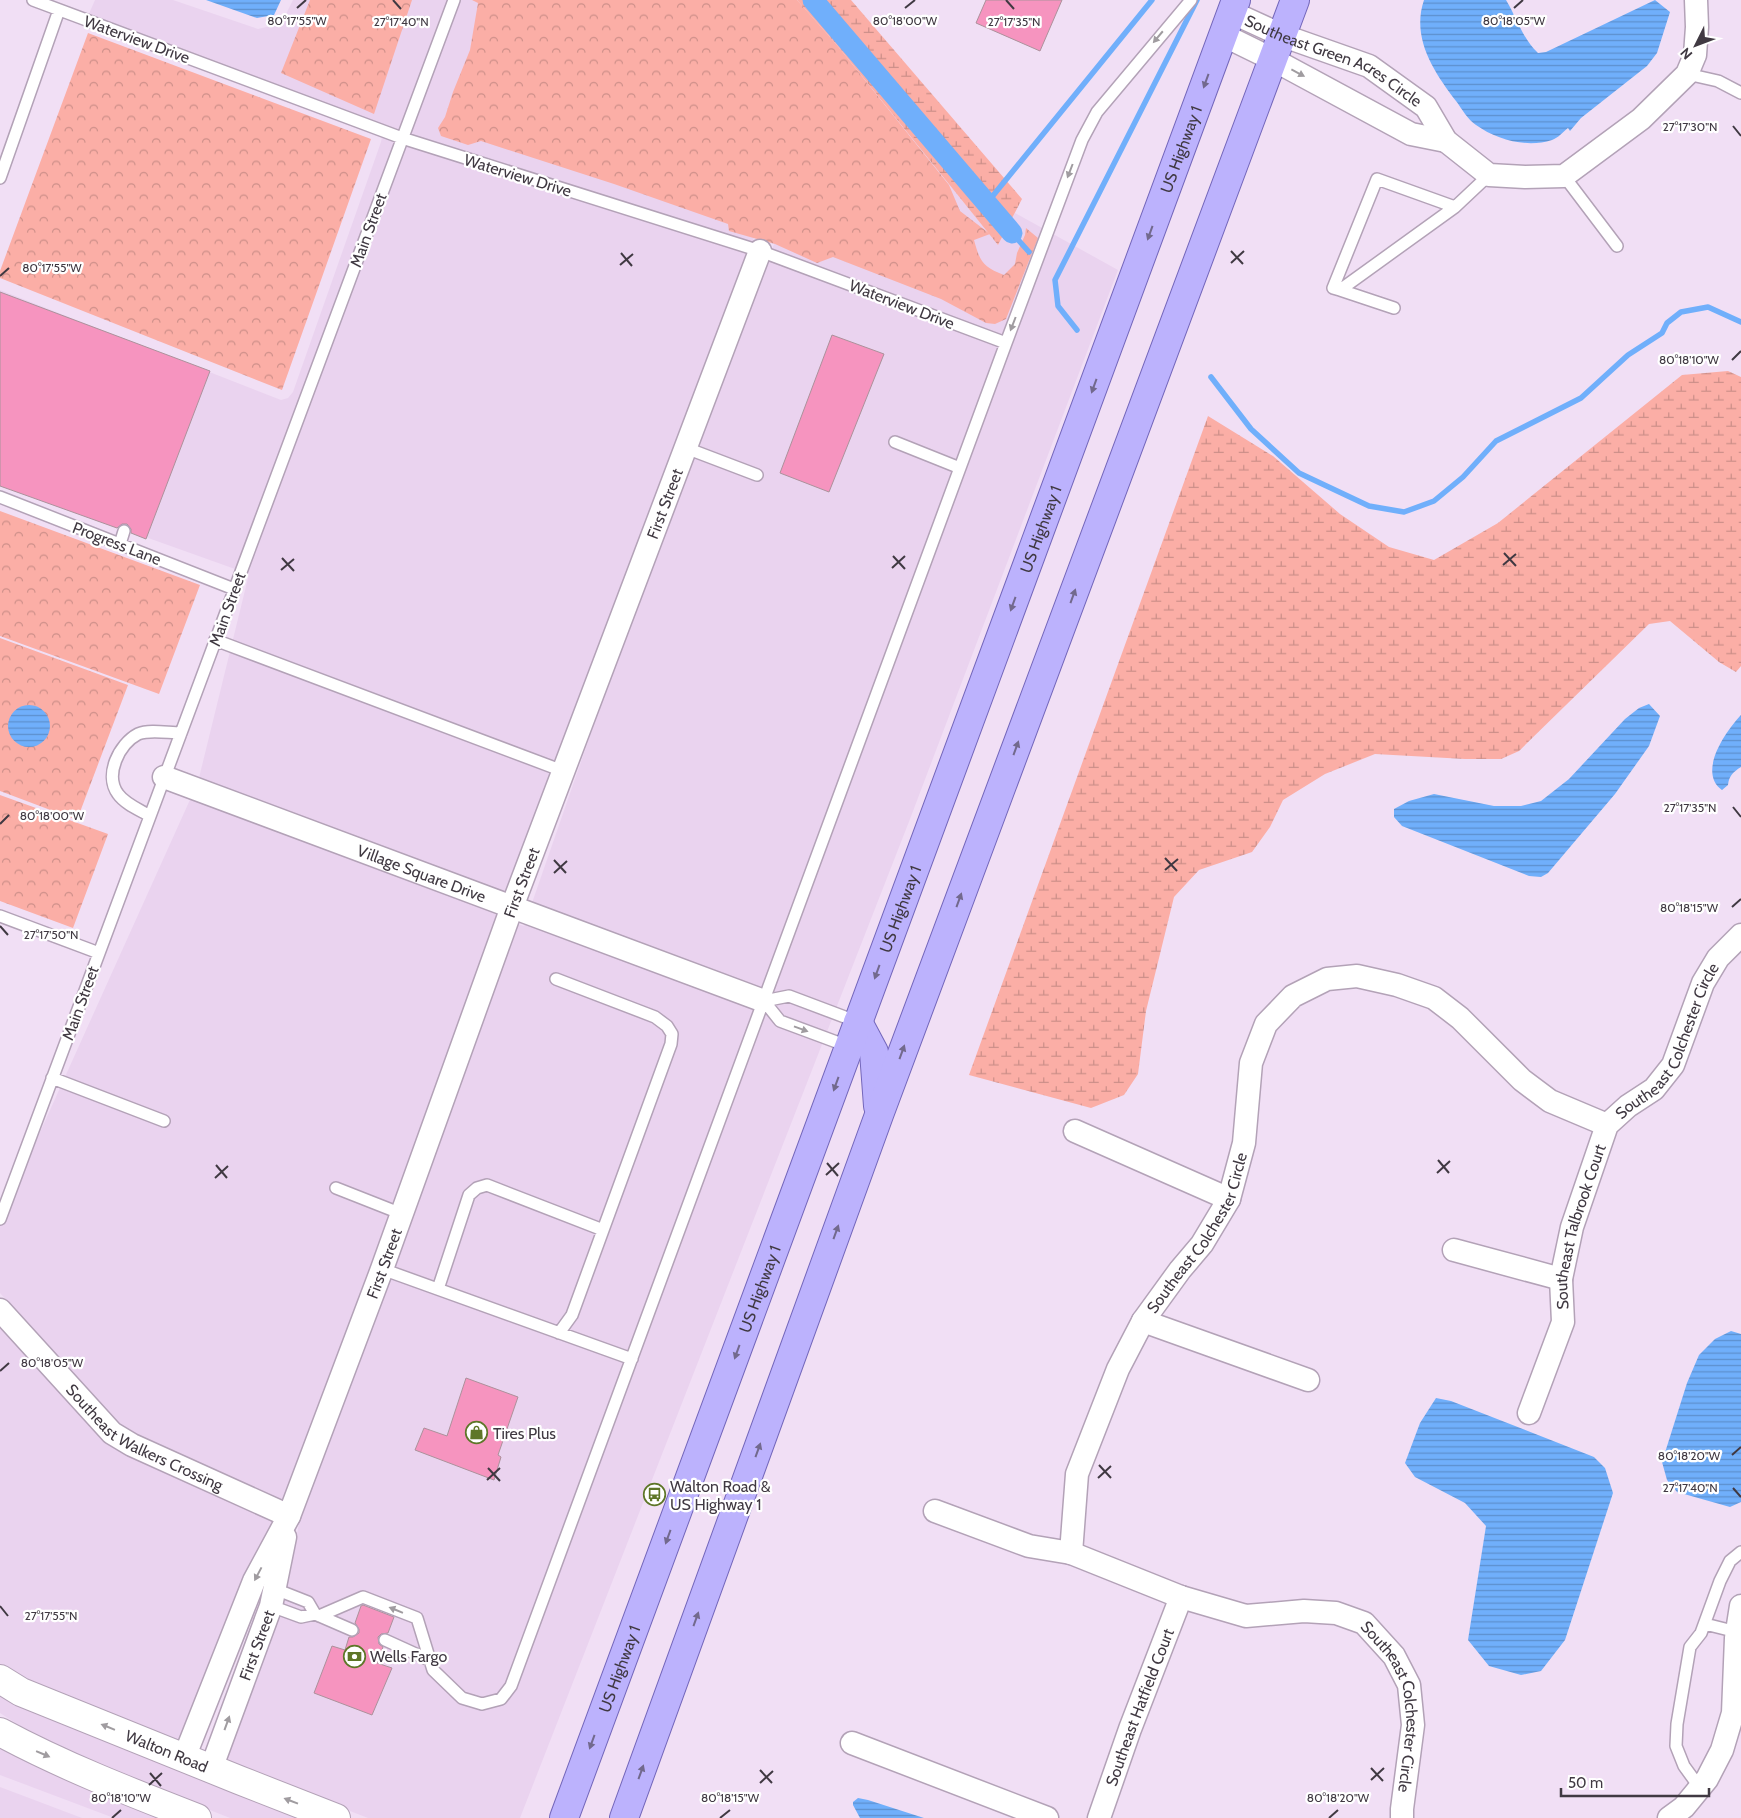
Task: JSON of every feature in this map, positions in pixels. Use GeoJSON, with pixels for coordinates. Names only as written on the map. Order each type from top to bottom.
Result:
{"type":"FeatureCollection","features":[{"type":"Feature","properties":{"kind":"main road"},"geometry":{"type":"LineString","coordinates":[[624,1818],[879,1114],[1295,0]]}},
{"type":"Feature","properties":{"kind":"main road","name":"US Highway 1"},"geometry":{"type":"LineString","coordinates":[[564,1818],[1230,16]]}},
{"type":"Feature","properties":{"kind":"main road"},"geometry":{"type":"LineString","coordinates":[[854,1034],[874,1052],[879,1114]]}},
{"type":"Feature","properties":{"kind":"main road","name":"Walton Road"},"geometry":{"type":"LineString","coordinates":[[0,1680],[21,1692],[336,1818]]}},
{"type":"Feature","properties":{"kind":"main road"},"geometry":{"type":"LineString","coordinates":[[0,1732],[34,1750],[123,1789],[197,1818]]}},
{"type":"Feature","properties":{"kind":"street"},"geometry":{"type":"LineString","coordinates":[[1489,175],[1524,177],[1564,176],[1642,119],[1687,74],[1694,55],[1697,27],[1696,0]]}},
{"type":"Feature","properties":{"kind":"street","name":"Southeast Green Acres Circle"},"geometry":{"type":"LineString","coordinates":[[1230,16],[1410,134],[1446,141]]}},
{"type":"Feature","properties":{"kind":"street","name":"Southeast Green Acres Circle"},"geometry":{"type":"LineString","coordinates":[[1277,47],[1368,66],[1426,107],[1446,141],[1489,175]]}},
{"type":"Feature","properties":{"kind":"street","name":"First Street"},"geometry":{"type":"LineString","coordinates":[[184,1758],[254,1581],[289,1516],[402,1214],[512,907],[760,251]]}},
{"type":"Feature","properties":{"kind":"street","name":"Village Square Drive"},"geometry":{"type":"LineString","coordinates":[[164,777],[764,1001]]}},
{"type":"Feature","properties":{"kind":"street","name":"Southeast Colchester Circle"},"geometry":{"type":"LineString","coordinates":[[1402,1818],[1412,1725],[1409,1685],[1394,1656],[1364,1623],[1336,1613],[1312,1611],[1246,1616],[1181,1597],[1071,1553],[1077,1474],[1118,1369],[1144,1321],[1180,1270],[1202,1244],[1229,1199],[1244,1144],[1251,1063],[1266,1024],[1293,996],[1327,979],[1357,976],[1397,985],[1434,998],[1460,1018],[1522,1080],[1550,1101],[1607,1126],[1628,1106],[1654,1089],[1673,1065],[1703,983],[1718,958],[1741,935]]}},
{"type":"Feature","properties":{"kind":"street","name":"Southeast Talbrook Court"},"geometry":{"type":"LineString","coordinates":[[1529,1413],[1563,1322],[1561,1279],[1572,1227],[1607,1126]]}},
{"type":"Feature","properties":{"kind":"street"},"geometry":{"type":"LineString","coordinates":[[1075,1131],[1229,1199]]}},
{"type":"Feature","properties":{"kind":"street"},"geometry":{"type":"LineString","coordinates":[[1454,1250],[1561,1279]]}},
{"type":"Feature","properties":{"kind":"street","name":"Southeast Walkers Crossing"},"geometry":{"type":"LineString","coordinates":[[0,1310],[112,1433],[132,1445],[289,1516]]}},
{"type":"Feature","properties":{"kind":"street"},"geometry":{"type":"LineString","coordinates":[[1144,1321],[1308,1380]]}},
{"type":"Feature","properties":{"kind":"street"},"geometry":{"type":"LineString","coordinates":[[935,1510],[1030,1546],[1071,1553]]}},
{"type":"Feature","properties":{"kind":"street","name":"First Street"},"geometry":{"type":"LineString","coordinates":[[211,1769],[273,1597],[289,1516]]}},
{"type":"Feature","properties":{"kind":"street","name":"Southeast Hatfield Court"},"geometry":{"type":"LineString","coordinates":[[1099,1818],[1130,1729],[1181,1597]]}},
{"type":"Feature","properties":{"kind":"street"},"geometry":{"type":"LineString","coordinates":[[1669,1818],[1684,1807],[1700,1788],[1707,1779],[1722,1750],[1733,1714],[1737,1632],[1741,1606]]}},
{"type":"Feature","properties":{"kind":"street"},"geometry":{"type":"LineString","coordinates":[[852,1743],[1047,1818]]}},
{"type":"Feature","properties":{"kind":"lane","name":"Waterview Drive"},"geometry":{"type":"LineString","coordinates":[[33,0],[402,138],[760,251],[1006,343]]}},
{"type":"Feature","properties":{"kind":"lane","name":"Main Street"},"geometry":{"type":"LineString","coordinates":[[0,1219],[454,0]]}},
{"type":"Feature","properties":{"kind":"lane"},"geometry":{"type":"LineString","coordinates":[[385,1640],[431,1665],[462,1698],[482,1704],[501,1699],[511,1686],[1082,140],[1097,112],[1190,0]]}},
{"type":"Feature","properties":{"kind":"lane"},"geometry":{"type":"LineString","coordinates":[[0,178],[60,10]]}},
{"type":"Feature","properties":{"kind":"lane"},"geometry":{"type":"LineString","coordinates":[[1687,74],[1718,81],[1741,93]]}},
{"type":"Feature","properties":{"kind":"lane"},"geometry":{"type":"LineString","coordinates":[[1340,290],[1455,208],[1489,175]]}},
{"type":"Feature","properties":{"kind":"lane"},"geometry":{"type":"LineString","coordinates":[[1564,176],[1617,246]]}},
{"type":"Feature","properties":{"kind":"lane"},"geometry":{"type":"LineString","coordinates":[[1394,308],[1333,288],[1377,179],[1455,208]]}},
{"type":"Feature","properties":{"kind":"lane"},"geometry":{"type":"LineString","coordinates":[[895,442],[960,468]]}},
{"type":"Feature","properties":{"kind":"lane"},"geometry":{"type":"LineString","coordinates":[[686,448],[757,475]]}},
{"type":"Feature","properties":{"kind":"lane","name":"Progress Lane"},"geometry":{"type":"LineString","coordinates":[[0,497],[234,589]]}},
{"type":"Feature","properties":{"kind":"lane"},"geometry":{"type":"LineString","coordinates":[[120,544],[124,531]]}},
{"type":"Feature","properties":{"kind":"lane"},"geometry":{"type":"LineString","coordinates":[[215,640],[563,771]]}},
{"type":"Feature","properties":{"kind":"lane"},"geometry":{"type":"LineString","coordinates":[[150,816],[118,794],[112,781],[115,762],[127,744],[138,734],[147,732],[181,733]]}},
{"type":"Feature","properties":{"kind":"lane"},"geometry":{"type":"LineString","coordinates":[[0,916],[99,953]]}},
{"type":"Feature","properties":{"kind":"lane"},"geometry":{"type":"LineString","coordinates":[[556,979],[655,1017],[672,1034],[671,1044],[572,1315],[559,1333]]}},
{"type":"Feature","properties":{"kind":"lane"},"geometry":{"type":"LineString","coordinates":[[764,1001],[789,996],[854,1034]]}},
{"type":"Feature","properties":{"kind":"lane"},"geometry":{"type":"LineString","coordinates":[[764,1001],[780,1021],[854,1034]]}},
{"type":"Feature","properties":{"kind":"lane"},"geometry":{"type":"LineString","coordinates":[[52,1078],[164,1121]]}},
{"type":"Feature","properties":{"kind":"lane"},"geometry":{"type":"LineString","coordinates":[[438,1289],[469,1195],[477,1188],[487,1185],[603,1230]]}},
{"type":"Feature","properties":{"kind":"lane"},"geometry":{"type":"LineString","coordinates":[[336,1188],[402,1214]]}},
{"type":"Feature","properties":{"kind":"lane"},"geometry":{"type":"LineString","coordinates":[[382,1268],[632,1359]]}},
{"type":"Feature","properties":{"kind":"lane"},"geometry":{"type":"LineString","coordinates":[[1700,1788],[1684,1766],[1676,1746],[1677,1724],[1690,1647],[1705,1624],[1720,1581],[1730,1561],[1741,1552]]}},
{"type":"Feature","properties":{"kind":"lane"},"geometry":{"type":"LineString","coordinates":[[273,1597],[301,1617],[317,1615],[363,1597],[417,1618],[431,1665]]}},
{"type":"Feature","properties":{"kind":"lane"},"geometry":{"type":"LineString","coordinates":[[273,1597],[308,1602],[317,1615],[352,1630]]}},
{"type":"Feature","properties":{"kind":"lane"},"geometry":{"type":"LineString","coordinates":[[1705,1624],[1737,1632]]}},
{"type":"Feature","properties":{"kind":"shaded area"},"geometry":{"type":"Polygon","coordinates":[[[95,0],[173,0],[258,29],[279,24],[293,0],[797,0],[836,44],[998,245],[1015,213],[1118,270],[910,819],[520,1818],[368,1818],[224,1762],[282,1607],[303,1509],[517,924],[524,926],[618,655],[774,244],[754,238],[498,915],[372,1266],[284,1501],[138,1435],[120,1424],[0,1293],[0,1221],[198,782],[249,574],[0,485],[0,290],[281,400],[288,398],[293,392],[382,136],[85,23],[95,0]]]}},
{"type":"Feature","properties":{"kind":"shaded area"},"geometry":{"type":"Polygon","coordinates":[[[0,1327],[106,1442],[274,1521],[178,1744],[27,1682],[0,1666],[0,1327]]]}},
{"type":"Feature","properties":{"kind":"shaded area"},"geometry":{"type":"Polygon","coordinates":[[[0,1693],[306,1818],[230,1818],[91,1763],[47,1743],[0,1713],[0,1693]]]}},
{"type":"Feature","properties":{"kind":"shaded area"},"geometry":{"type":"Polygon","coordinates":[[[0,1744],[167,1818],[114,1818],[0,1775],[0,1744]]]}},
{"type":"Feature","properties":{"kind":"shaded area"},"geometry":{"type":"Polygon","coordinates":[[[0,1787],[82,1818],[0,1818],[0,1787]]]}},
{"type":"Feature","properties":{"kind":"green space"},"geometry":{"type":"Polygon","coordinates":[[[310,0],[412,0],[374,114],[281,73],[310,0]]]}},
{"type":"Feature","properties":{"kind":"green space"},"geometry":{"type":"Polygon","coordinates":[[[472,0],[797,0],[836,44],[949,185],[960,211],[990,234],[974,240],[983,263],[1004,275],[1015,264],[1026,228],[1038,238],[1006,319],[995,324],[986,323],[941,299],[833,257],[817,263],[775,244],[729,231],[728,224],[614,184],[481,141],[468,145],[441,136],[438,128],[445,117],[470,50],[478,3],[472,0]]]}},
{"type":"Feature","properties":{"kind":"green space"},"geometry":{"type":"Polygon","coordinates":[[[797,0],[851,0],[1022,199],[998,245],[836,44],[797,0]]]}},
{"type":"Feature","properties":{"kind":"green space"},"geometry":{"type":"Polygon","coordinates":[[[88,33],[371,139],[282,390],[0,278],[0,271],[88,33]]]}},
{"type":"Feature","properties":{"kind":"green space"},"geometry":{"type":"Polygon","coordinates":[[[1728,371],[1741,377],[1741,666],[1736,672],[1719,662],[1670,621],[1649,624],[1519,751],[1501,759],[1375,754],[1325,774],[1283,800],[1270,827],[1252,852],[1199,870],[1174,897],[1146,1011],[1138,1074],[1124,1095],[1091,1108],[969,1075],[1208,416],[1273,456],[1340,514],[1389,547],[1434,560],[1498,523],[1682,375],[1728,371]]]}},
{"type":"Feature","properties":{"kind":"green space"},"geometry":{"type":"Polygon","coordinates":[[[0,511],[200,585],[159,694],[0,636],[0,511]]]}},
{"type":"Feature","properties":{"kind":"green space"},"geometry":{"type":"Polygon","coordinates":[[[0,638],[128,685],[77,820],[0,791],[0,638]]]}},
{"type":"Feature","properties":{"kind":"green space"},"geometry":{"type":"Polygon","coordinates":[[[0,795],[108,834],[73,928],[0,901],[0,795]]]}},
{"type":"Feature","properties":{"kind":"water"},"geometry":{"type":"Polygon","coordinates":[[[206,0],[281,0],[274,15],[257,18],[206,0]]]}},
{"type":"Feature","properties":{"kind":"water"},"geometry":{"type":"Polygon","coordinates":[[[1424,0],[1506,0],[1524,34],[1538,53],[1546,52],[1655,0],[1670,12],[1657,53],[1647,66],[1581,118],[1570,131],[1568,128],[1552,140],[1523,143],[1493,135],[1473,123],[1448,90],[1433,66],[1423,41],[1420,28],[1424,0]]]}},
{"type":"Feature","properties":{"kind":"water"},"geometry":{"type":"Polygon","coordinates":[[[1649,704],[1660,716],[1649,746],[1615,794],[1548,873],[1541,877],[1529,876],[1402,826],[1394,817],[1394,809],[1409,801],[1434,794],[1494,806],[1521,806],[1541,801],[1569,779],[1625,719],[1639,708],[1649,704]]]}},
{"type":"Feature","properties":{"kind":"water"},"geometry":{"type":"Polygon","coordinates":[[[29,705],[44,711],[50,726],[44,741],[29,747],[14,741],[8,726],[14,711],[29,705]]]}},
{"type":"Feature","properties":{"kind":"water"},"geometry":{"type":"Polygon","coordinates":[[[1741,715],[1741,767],[1732,774],[1728,785],[1722,790],[1715,782],[1712,773],[1713,763],[1722,741],[1741,715]]]}},
{"type":"Feature","properties":{"kind":"water"},"geometry":{"type":"Polygon","coordinates":[[[1731,1331],[1741,1334],[1741,1502],[1730,1507],[1677,1492],[1667,1480],[1662,1462],[1687,1383],[1699,1355],[1715,1339],[1731,1331]]]}},
{"type":"Feature","properties":{"kind":"water"},"geometry":{"type":"Polygon","coordinates":[[[1436,1398],[1451,1401],[1594,1457],[1605,1468],[1613,1493],[1565,1640],[1541,1671],[1521,1675],[1489,1666],[1468,1640],[1486,1526],[1465,1503],[1415,1477],[1405,1463],[1420,1423],[1436,1398]]]}},
{"type":"Feature","properties":{"kind":"water"},"geometry":{"type":"Polygon","coordinates":[[[858,1798],[924,1818],[860,1818],[853,1805],[853,1802],[858,1798]]]}},
{"type":"Feature","properties":{"kind":"building"},"geometry":{"type":"Polygon","coordinates":[[[986,0],[1062,0],[1040,51],[976,23],[986,0]]]}},
{"type":"Feature","properties":{"kind":"building"},"geometry":{"type":"Polygon","coordinates":[[[0,292],[210,371],[146,539],[131,533],[131,529],[127,524],[122,524],[117,528],[0,486],[0,292]]]}},
{"type":"Feature","properties":{"kind":"building"},"geometry":{"type":"Polygon","coordinates":[[[832,335],[884,354],[829,492],[780,473],[832,335]]]}},
{"type":"Feature","properties":{"kind":"building","name":"Tires Plus"},"geometry":{"type":"Polygon","coordinates":[[[466,1378],[518,1397],[498,1455],[501,1457],[494,1480],[415,1450],[424,1428],[447,1436],[466,1378]]]}},
{"type":"Feature","properties":{"kind":"building","name":"Wells Fargo"},"geometry":{"type":"Polygon","coordinates":[[[363,1605],[394,1617],[388,1633],[381,1634],[378,1637],[379,1644],[383,1647],[377,1663],[392,1668],[372,1715],[314,1693],[332,1646],[345,1650],[349,1637],[359,1633],[355,1623],[363,1605]]]}},
{"type":"Feature","properties":{"kind":"waterway"},"geometry":{"type":"LineString","coordinates":[[813,0],[1012,233]]}},
{"type":"Feature","properties":{"kind":"waterway"},"geometry":{"type":"LineString","coordinates":[[987,203],[1152,0]]}},
{"type":"Feature","properties":{"kind":"waterway"},"geometry":{"type":"LineString","coordinates":[[1077,330],[1058,306],[1055,280],[1197,0]]}},
{"type":"Feature","properties":{"kind":"waterway"},"geometry":{"type":"LineString","coordinates":[[1012,233],[1029,252]]}},
{"type":"Feature","properties":{"kind":"waterway"},"geometry":{"type":"LineString","coordinates":[[1211,377],[1251,429],[1299,473],[1369,506],[1404,512],[1434,501],[1463,477],[1496,441],[1581,398],[1628,355],[1662,333],[1667,323],[1681,312],[1708,307],[1741,322]]}},
{"type":"Feature","properties":{"kind":"place","name":"Tires Plus"},"geometry":{"type":"Point","coordinates":[477,1433]}},
{"type":"Feature","properties":{"kind":"place","name":"Walton Road & US Highway 1"},"geometry":{"type":"Point","coordinates":[654,1495]}},
{"type":"Feature","properties":{"kind":"place","name":"Wells Fargo"},"geometry":{"type":"Point","coordinates":[354,1656]}}]}
